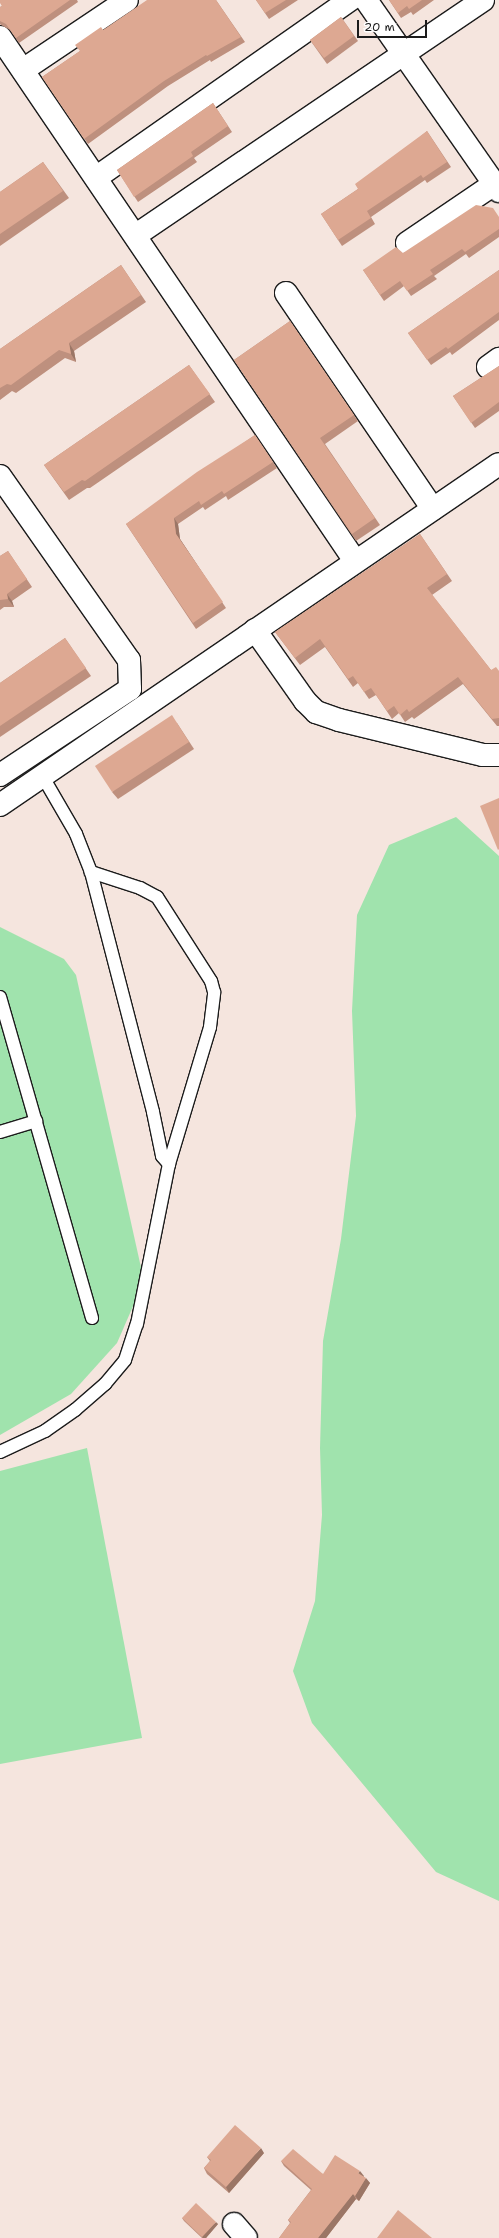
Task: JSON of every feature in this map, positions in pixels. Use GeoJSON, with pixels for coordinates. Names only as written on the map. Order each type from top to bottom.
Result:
{"type":"FeatureCollection","features":[{"type":"Feature","properties":{"kind":"street"},"geometry":{"type":"LineString","coordinates":[[23,70],[127,0]]}},
{"type":"Feature","properties":{"kind":"street"},"geometry":{"type":"LineString","coordinates":[[97,177],[350,0]]}},
{"type":"Feature","properties":{"kind":"street"},"geometry":{"type":"LineString","coordinates":[[366,0],[497,188],[407,243]]}},
{"type":"Feature","properties":{"kind":"street"},"geometry":{"type":"LineString","coordinates":[[136,235],[404,55],[483,0]]}},
{"type":"Feature","properties":{"kind":"street"},"geometry":{"type":"LineString","coordinates":[[0,36],[97,177],[355,561]]}},
{"type":"Feature","properties":{"kind":"street"},"geometry":{"type":"LineString","coordinates":[[286,292],[433,509]]}},
{"type":"Feature","properties":{"kind":"street"},"geometry":{"type":"LineString","coordinates":[[0,805],[499,464]]}},
{"type":"Feature","properties":{"kind":"street"},"geometry":{"type":"LineString","coordinates":[[0,476],[129,660],[130,689],[0,775]]}},
{"type":"Feature","properties":{"kind":"street"},"geometry":{"type":"LineString","coordinates":[[255,630],[305,701],[316,712],[339,720],[484,755],[499,755]]}},
{"type":"Feature","properties":{"kind":"lane"},"geometry":{"type":"LineString","coordinates":[[43,777],[76,834],[91,872],[153,1112],[162,1156],[169,1164]]}},
{"type":"Feature","properties":{"kind":"lane"},"geometry":{"type":"LineString","coordinates":[[0,1452],[45,1431],[75,1410],[105,1384],[125,1360],[137,1324],[169,1164],[210,1027],[214,992],[211,981],[157,897],[140,888],[91,872]]}},
{"type":"Feature","properties":{"kind":"lane"},"geometry":{"type":"LineString","coordinates":[[0,997],[92,1318]]}},
{"type":"Feature","properties":{"kind":"lane"},"geometry":{"type":"LineString","coordinates":[[0,1132],[36,1121]]}},
{"type":"Feature","properties":{"kind":"green space"},"geometry":{"type":"Polygon","coordinates":[[[456,817],[499,856],[499,1901],[436,1872],[312,1723],[293,1671],[315,1601],[322,1515],[320,1448],[323,1341],[341,1239],[356,1116],[352,1011],[357,915],[389,845],[456,817]]]}},
{"type":"Feature","properties":{"kind":"green space"},"geometry":{"type":"Polygon","coordinates":[[[0,927],[64,959],[76,975],[144,1281],[117,1343],[71,1394],[0,1435],[0,927]]]}},
{"type":"Feature","properties":{"kind":"green space"},"geometry":{"type":"Polygon","coordinates":[[[87,1448],[142,1738],[0,1764],[0,1471],[87,1448]]]}},
{"type":"Feature","properties":{"kind":"building"},"geometry":{"type":"Polygon","coordinates":[[[0,0],[70,0],[16,38],[6,24],[0,21],[0,7],[2,6],[0,0]]]}},
{"type":"Feature","properties":{"kind":"building"},"geometry":{"type":"Polygon","coordinates":[[[147,0],[216,0],[241,37],[207,56],[206,55],[164,81],[84,139],[42,77],[80,51],[75,45],[101,27],[103,30],[147,0]]]}},
{"type":"Feature","properties":{"kind":"building"},"geometry":{"type":"Polygon","coordinates":[[[256,0],[286,0],[265,13],[256,0]]]}},
{"type":"Feature","properties":{"kind":"building"},"geometry":{"type":"Polygon","coordinates":[[[389,0],[422,0],[409,9],[407,6],[398,13],[389,0]]]}},
{"type":"Feature","properties":{"kind":"building"},"geometry":{"type":"Polygon","coordinates":[[[341,17],[354,36],[324,58],[310,40],[341,17]]]}},
{"type":"Feature","properties":{"kind":"building"},"geometry":{"type":"Polygon","coordinates":[[[213,103],[228,126],[191,152],[193,156],[134,197],[117,170],[213,103]]]}},
{"type":"Feature","properties":{"kind":"building"},"geometry":{"type":"Polygon","coordinates":[[[427,131],[447,162],[423,178],[421,175],[367,211],[371,218],[338,240],[321,214],[358,189],[355,184],[427,131]]]}},
{"type":"Feature","properties":{"kind":"building"},"geometry":{"type":"Polygon","coordinates":[[[43,162],[63,191],[0,234],[0,192],[43,162]]]}},
{"type":"Feature","properties":{"kind":"building"},"geometry":{"type":"Polygon","coordinates":[[[476,205],[493,208],[499,217],[499,229],[465,252],[462,249],[430,270],[433,274],[407,291],[400,281],[380,295],[363,270],[396,247],[403,253],[476,205]]]}},
{"type":"Feature","properties":{"kind":"building"},"geometry":{"type":"Polygon","coordinates":[[[121,265],[141,295],[69,343],[71,354],[59,350],[11,385],[7,384],[0,388],[0,349],[121,265]]]}},
{"type":"Feature","properties":{"kind":"building"},"geometry":{"type":"Polygon","coordinates":[[[499,270],[499,312],[448,349],[446,347],[427,360],[408,333],[499,270]]]}},
{"type":"Feature","properties":{"kind":"building"},"geometry":{"type":"Polygon","coordinates":[[[290,321],[354,415],[320,438],[375,518],[352,534],[234,360],[290,321]]]}},
{"type":"Feature","properties":{"kind":"building"},"geometry":{"type":"Polygon","coordinates":[[[189,365],[210,394],[85,481],[82,480],[64,492],[44,465],[189,365]]]}},
{"type":"Feature","properties":{"kind":"building"},"geometry":{"type":"Polygon","coordinates":[[[499,366],[499,402],[471,423],[453,396],[499,366]]]}},
{"type":"Feature","properties":{"kind":"building"},"geometry":{"type":"Polygon","coordinates":[[[255,435],[273,462],[224,494],[222,491],[201,505],[199,501],[174,518],[176,534],[223,602],[193,623],[126,524],[197,472],[255,435]]]}},
{"type":"Feature","properties":{"kind":"building"},"geometry":{"type":"Polygon","coordinates":[[[420,534],[447,574],[427,588],[491,670],[496,667],[499,671],[499,718],[492,719],[458,677],[409,712],[407,709],[400,715],[394,706],[387,711],[371,688],[364,692],[353,676],[348,679],[320,639],[295,658],[275,632],[420,534]]]}},
{"type":"Feature","properties":{"kind":"building"},"geometry":{"type":"Polygon","coordinates":[[[8,551],[27,579],[7,594],[8,599],[0,600],[0,556],[8,551]]]}},
{"type":"Feature","properties":{"kind":"building"},"geometry":{"type":"Polygon","coordinates":[[[65,638],[86,668],[0,726],[0,683],[65,638]]]}},
{"type":"Feature","properties":{"kind":"building"},"geometry":{"type":"Polygon","coordinates":[[[172,715],[189,742],[112,792],[95,766],[172,715]]]}},
{"type":"Feature","properties":{"kind":"building"},"geometry":{"type":"Polygon","coordinates":[[[499,798],[499,849],[498,850],[480,806],[499,798]]]}},
{"type":"Feature","properties":{"kind":"building"},"geometry":{"type":"Polygon","coordinates":[[[235,2125],[261,2148],[226,2187],[204,2168],[211,2160],[207,2157],[235,2125]]]}},
{"type":"Feature","properties":{"kind":"building"},"geometry":{"type":"Polygon","coordinates":[[[293,2149],[323,2174],[335,2155],[360,2171],[358,2173],[366,2178],[355,2196],[353,2194],[318,2238],[279,2238],[291,2222],[288,2220],[312,2189],[281,2161],[293,2149]]]}},
{"type":"Feature","properties":{"kind":"building"},"geometry":{"type":"Polygon","coordinates":[[[196,2203],[216,2222],[202,2237],[182,2218],[196,2203]]]}},
{"type":"Feature","properties":{"kind":"building"},"geometry":{"type":"Polygon","coordinates":[[[398,2210],[432,2238],[377,2238],[398,2210]]]}}]}
